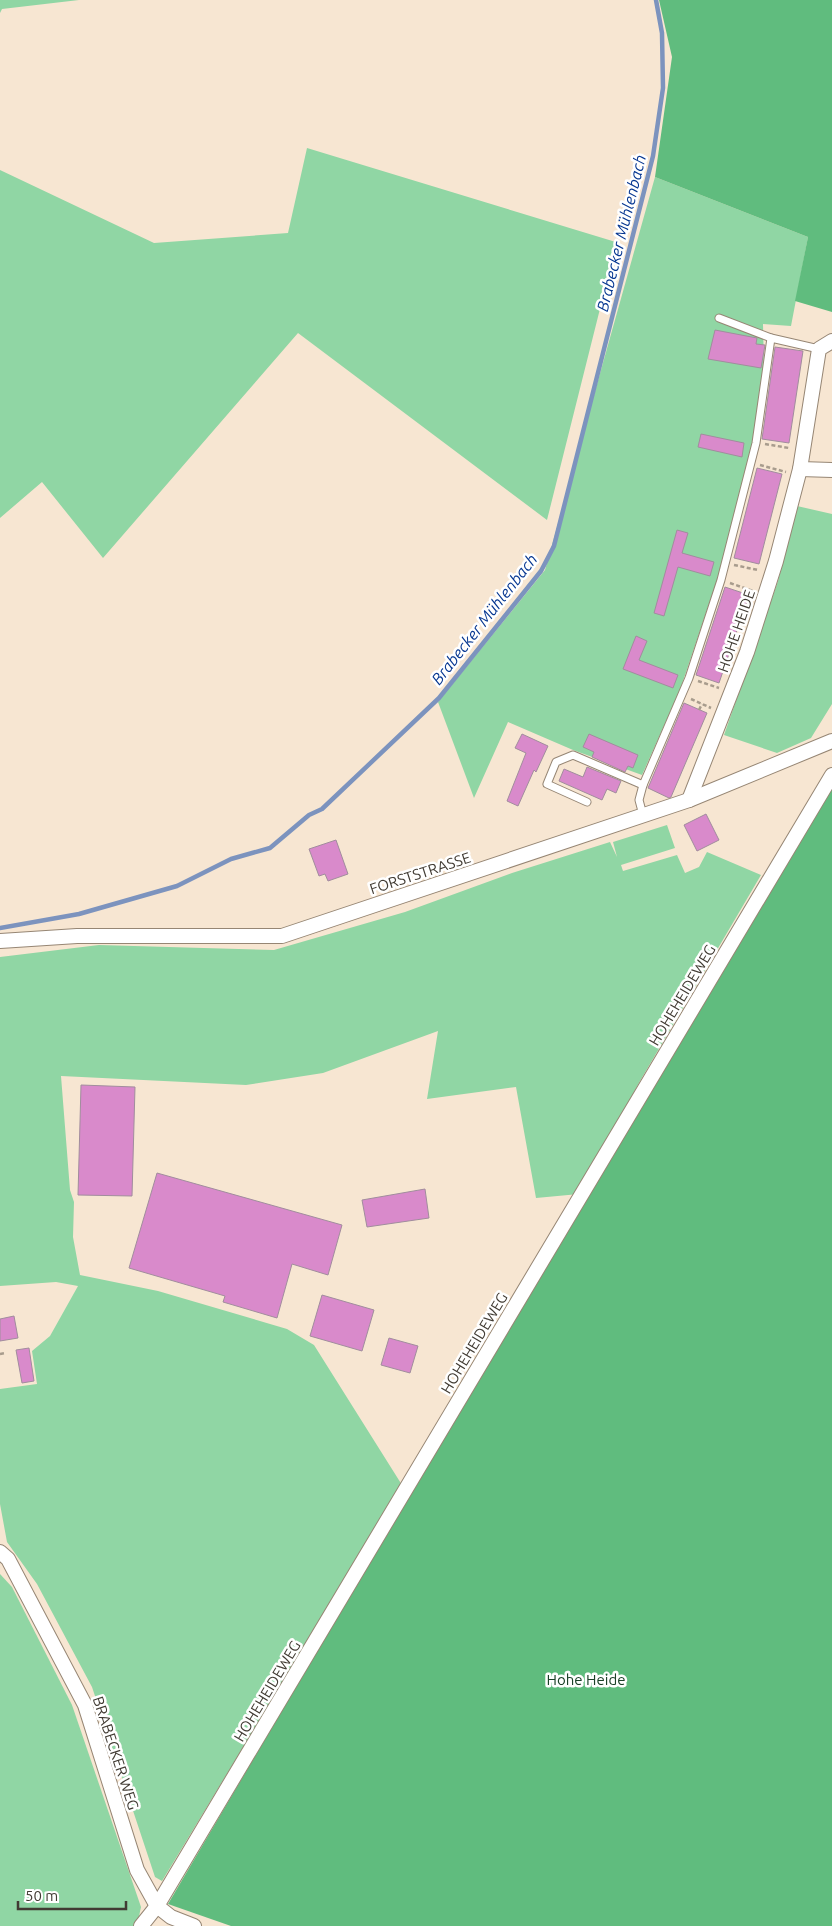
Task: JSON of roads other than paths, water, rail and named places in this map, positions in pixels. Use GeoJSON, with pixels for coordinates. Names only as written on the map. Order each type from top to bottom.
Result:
{"type":"FeatureCollection","features":[{"type":"Feature","properties":{"kind":"street"},"geometry":{"type":"LineString","coordinates":[[819,349],[832,341]]}},
{"type":"Feature","properties":{"kind":"street","name":"HOHE HEIDE"},"geometry":{"type":"LineString","coordinates":[[689,800],[748,652],[772,572],[804,450],[819,349]]}},
{"type":"Feature","properties":{"kind":"street"},"geometry":{"type":"LineString","coordinates":[[799,472],[832,470]]}},
{"type":"Feature","properties":{"kind":"street","name":"FORSTSTRASSE"},"geometry":{"type":"LineString","coordinates":[[0,941],[77,936],[282,936],[689,800],[832,741]]}},
{"type":"Feature","properties":{"kind":"street","name":"HOHEHEIDEWEG"},"geometry":{"type":"LineString","coordinates":[[142,1926],[157,1906],[832,775]]}},
{"type":"Feature","properties":{"kind":"street","name":"BRABECKER WEG"},"geometry":{"type":"LineString","coordinates":[[0,1552],[8,1559],[85,1704],[137,1870],[157,1906],[171,1916],[194,1926]]}},
{"type":"Feature","properties":{"kind":"lane"},"geometry":{"type":"LineString","coordinates":[[720,318],[771,338],[819,349]]}},
{"type":"Feature","properties":{"kind":"lane"},"geometry":{"type":"LineString","coordinates":[[643,815],[639,800],[643,785],[690,678],[726,563],[756,443],[771,338]]}},
{"type":"Feature","properties":{"kind":"lane"},"geometry":{"type":"LineString","coordinates":[[587,802],[547,784],[556,762],[574,755],[643,785]]}},
{"type":"Feature","properties":{"kind":"waterway","name":"Brabecker Mühlenbach"},"geometry":{"type":"LineString","coordinates":[[0,928],[79,914],[177,886],[231,859],[270,848],[309,815],[322,809],[439,698],[541,571],[554,546],[653,156],[663,88],[662,33],[656,0]]}},
{"type":"Feature","properties":{"kind":"park label","name":"Hohe Heide"},"geometry":{"type":"Point","coordinates":[586,1679]}}]}
